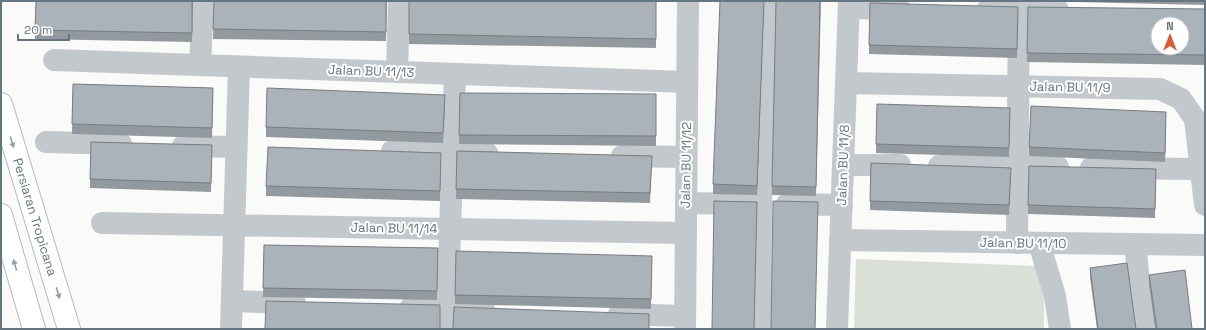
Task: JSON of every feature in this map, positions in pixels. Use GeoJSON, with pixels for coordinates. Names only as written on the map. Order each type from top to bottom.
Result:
{"type":"FeatureCollection","features":[{"type":"Feature","properties":{"kind":"main road","name":"Persiaran Tropicana"},"geometry":{"type":"LineString","coordinates":[[1,104],[69,329]]}},
{"type":"Feature","properties":{"kind":"main road"},"geometry":{"type":"LineString","coordinates":[[1,215],[34,329]]}},
{"type":"Feature","properties":{"kind":"street"},"geometry":{"type":"LineString","coordinates":[[200,65],[203,1]]}},
{"type":"Feature","properties":{"kind":"street"},"geometry":{"type":"LineString","coordinates":[[397,72],[399,1]]}},
{"type":"Feature","properties":{"kind":"street","name":"Jalan BU 11/12"},"geometry":{"type":"LineString","coordinates":[[685,322],[688,1]]}},
{"type":"Feature","properties":{"kind":"street"},"geometry":{"type":"LineString","coordinates":[[760,329],[761,204],[770,1]]}},
{"type":"Feature","properties":{"kind":"street"},"geometry":{"type":"LineString","coordinates":[[849,4],[918,9]]}},
{"type":"Feature","properties":{"kind":"street","name":"Jalan BU 11/8"},"geometry":{"type":"LineString","coordinates":[[838,329],[849,4]]}},
{"type":"Feature","properties":{"kind":"street"},"geometry":{"type":"LineString","coordinates":[[1017,243],[1019,5]]}},
{"type":"Feature","properties":{"kind":"street"},"geometry":{"type":"LineString","coordinates":[[965,9],[1019,5],[1081,10]]}},
{"type":"Feature","properties":{"kind":"street","name":"Jalan BU 11/13"},"geometry":{"type":"LineString","coordinates":[[54,60],[687,82]]}},
{"type":"Feature","properties":{"kind":"street"},"geometry":{"type":"LineString","coordinates":[[231,329],[239,66]]}},
{"type":"Feature","properties":{"kind":"street"},"geometry":{"type":"LineString","coordinates":[[448,318],[455,74]]}},
{"type":"Feature","properties":{"kind":"street","name":"Jalan BU 11/9"},"geometry":{"type":"LineString","coordinates":[[846,83],[1160,89],[1181,99],[1195,119],[1205,205]]}},
{"type":"Feature","properties":{"kind":"street"},"geometry":{"type":"LineString","coordinates":[[46,142],[141,144]]}},
{"type":"Feature","properties":{"kind":"street"},"geometry":{"type":"LineString","coordinates":[[165,145],[236,147]]}},
{"type":"Feature","properties":{"kind":"street"},"geometry":{"type":"LineString","coordinates":[[373,151],[508,154]]}},
{"type":"Feature","properties":{"kind":"street"},"geometry":{"type":"LineString","coordinates":[[601,156],[686,157]]}},
{"type":"Feature","properties":{"kind":"street"},"geometry":{"type":"LineString","coordinates":[[844,165],[1201,169]]}},
{"type":"Feature","properties":{"kind":"street"},"geometry":{"type":"LineString","coordinates":[[686,203],[842,205]]}},
{"type":"Feature","properties":{"kind":"street","name":"Jalan BU 11/14"},"geometry":{"type":"LineString","coordinates":[[102,222],[686,233]]}},
{"type":"Feature","properties":{"kind":"street","name":"Jalan BU 11/10"},"geometry":{"type":"LineString","coordinates":[[840,240],[1205,245]]}},
{"type":"Feature","properties":{"kind":"street"},"geometry":{"type":"LineString","coordinates":[[1039,243],[1055,296],[1060,329]]}},
{"type":"Feature","properties":{"kind":"street"},"geometry":{"type":"LineString","coordinates":[[1134,244],[1144,329]]}},
{"type":"Feature","properties":{"kind":"street"},"geometry":{"type":"LineString","coordinates":[[232,301],[317,304]]}},
{"type":"Feature","properties":{"kind":"street"},"geometry":{"type":"LineString","coordinates":[[394,306],[448,318],[503,310]]}},
{"type":"Feature","properties":{"kind":"street"},"geometry":{"type":"LineString","coordinates":[[598,313],[685,322]]}},
{"type":"Feature","properties":{"kind":"shaded area"},"geometry":{"type":"Polygon","coordinates":[[[856,259],[1036,266],[1044,293],[1044,329],[854,329],[856,259]]]}},
{"type":"Feature","properties":{"kind":"building"},"geometry":{"type":"Polygon","coordinates":[[[36,1],[192,1],[192,33],[35,30],[36,1]]]}},
{"type":"Feature","properties":{"kind":"building"},"geometry":{"type":"Polygon","coordinates":[[[214,1],[386,1],[386,32],[213,29],[214,1]]]}},
{"type":"Feature","properties":{"kind":"building"},"geometry":{"type":"Polygon","coordinates":[[[409,1],[656,1],[656,39],[409,34],[409,1]]]}},
{"type":"Feature","properties":{"kind":"building"},"geometry":{"type":"Polygon","coordinates":[[[720,1],[764,1],[757,186],[713,184],[720,1]]]}},
{"type":"Feature","properties":{"kind":"building"},"geometry":{"type":"Polygon","coordinates":[[[776,1],[820,1],[816,187],[772,186],[776,1]]]}},
{"type":"Feature","properties":{"kind":"building"},"geometry":{"type":"Polygon","coordinates":[[[870,3],[1018,7],[1017,49],[869,45],[870,3]]]}},
{"type":"Feature","properties":{"kind":"building"},"geometry":{"type":"Polygon","coordinates":[[[1028,7],[1205,9],[1205,55],[1190,55],[1190,16],[1150,16],[1150,54],[1027,53],[1028,7]]]}},
{"type":"Feature","properties":{"kind":"building"},"geometry":{"type":"Polygon","coordinates":[[[73,84],[213,88],[212,128],[72,124],[73,84]]]}},
{"type":"Feature","properties":{"kind":"building"},"geometry":{"type":"Polygon","coordinates":[[[267,88],[445,95],[443,133],[266,127],[267,88]]]}},
{"type":"Feature","properties":{"kind":"building"},"geometry":{"type":"Polygon","coordinates":[[[460,93],[656,94],[656,136],[459,135],[460,93]]]}},
{"type":"Feature","properties":{"kind":"building"},"geometry":{"type":"Polygon","coordinates":[[[877,104],[1010,108],[1009,148],[876,144],[877,104]]]}},
{"type":"Feature","properties":{"kind":"building"},"geometry":{"type":"Polygon","coordinates":[[[1031,106],[1166,112],[1165,153],[1029,147],[1031,106]]]}},
{"type":"Feature","properties":{"kind":"building"},"geometry":{"type":"Polygon","coordinates":[[[91,142],[212,145],[211,183],[90,179],[91,142]]]}},
{"type":"Feature","properties":{"kind":"building"},"geometry":{"type":"Polygon","coordinates":[[[268,147],[441,153],[440,191],[266,186],[268,147]]]}},
{"type":"Feature","properties":{"kind":"building"},"geometry":{"type":"Polygon","coordinates":[[[457,151],[652,156],[650,193],[456,189],[457,151]]]}},
{"type":"Feature","properties":{"kind":"building"},"geometry":{"type":"Polygon","coordinates":[[[871,163],[1011,168],[1009,205],[870,201],[871,163]]]}},
{"type":"Feature","properties":{"kind":"building"},"geometry":{"type":"Polygon","coordinates":[[[1029,166],[1156,169],[1155,209],[1028,205],[1029,166]]]}},
{"type":"Feature","properties":{"kind":"building"},"geometry":{"type":"Polygon","coordinates":[[[714,201],[757,202],[754,329],[712,329],[714,201]]]}},
{"type":"Feature","properties":{"kind":"building"},"geometry":{"type":"Polygon","coordinates":[[[773,201],[818,202],[815,329],[771,329],[773,201]]]}},
{"type":"Feature","properties":{"kind":"building"},"geometry":{"type":"Polygon","coordinates":[[[264,245],[438,248],[437,291],[263,288],[264,245]]]}},
{"type":"Feature","properties":{"kind":"building"},"geometry":{"type":"Polygon","coordinates":[[[456,251],[652,256],[651,299],[455,295],[456,251]]]}},
{"type":"Feature","properties":{"kind":"building"},"geometry":{"type":"Polygon","coordinates":[[[1127,263],[1136,329],[1098,329],[1090,268],[1127,263]]]}},
{"type":"Feature","properties":{"kind":"building"},"geometry":{"type":"Polygon","coordinates":[[[1185,270],[1192,329],[1157,329],[1149,275],[1185,270]]]}},
{"type":"Feature","properties":{"kind":"building"},"geometry":{"type":"Polygon","coordinates":[[[266,301],[440,305],[440,329],[265,329],[266,301]]]}},
{"type":"Feature","properties":{"kind":"building"},"geometry":{"type":"Polygon","coordinates":[[[454,307],[649,314],[649,329],[453,329],[454,307]]]}}]}
